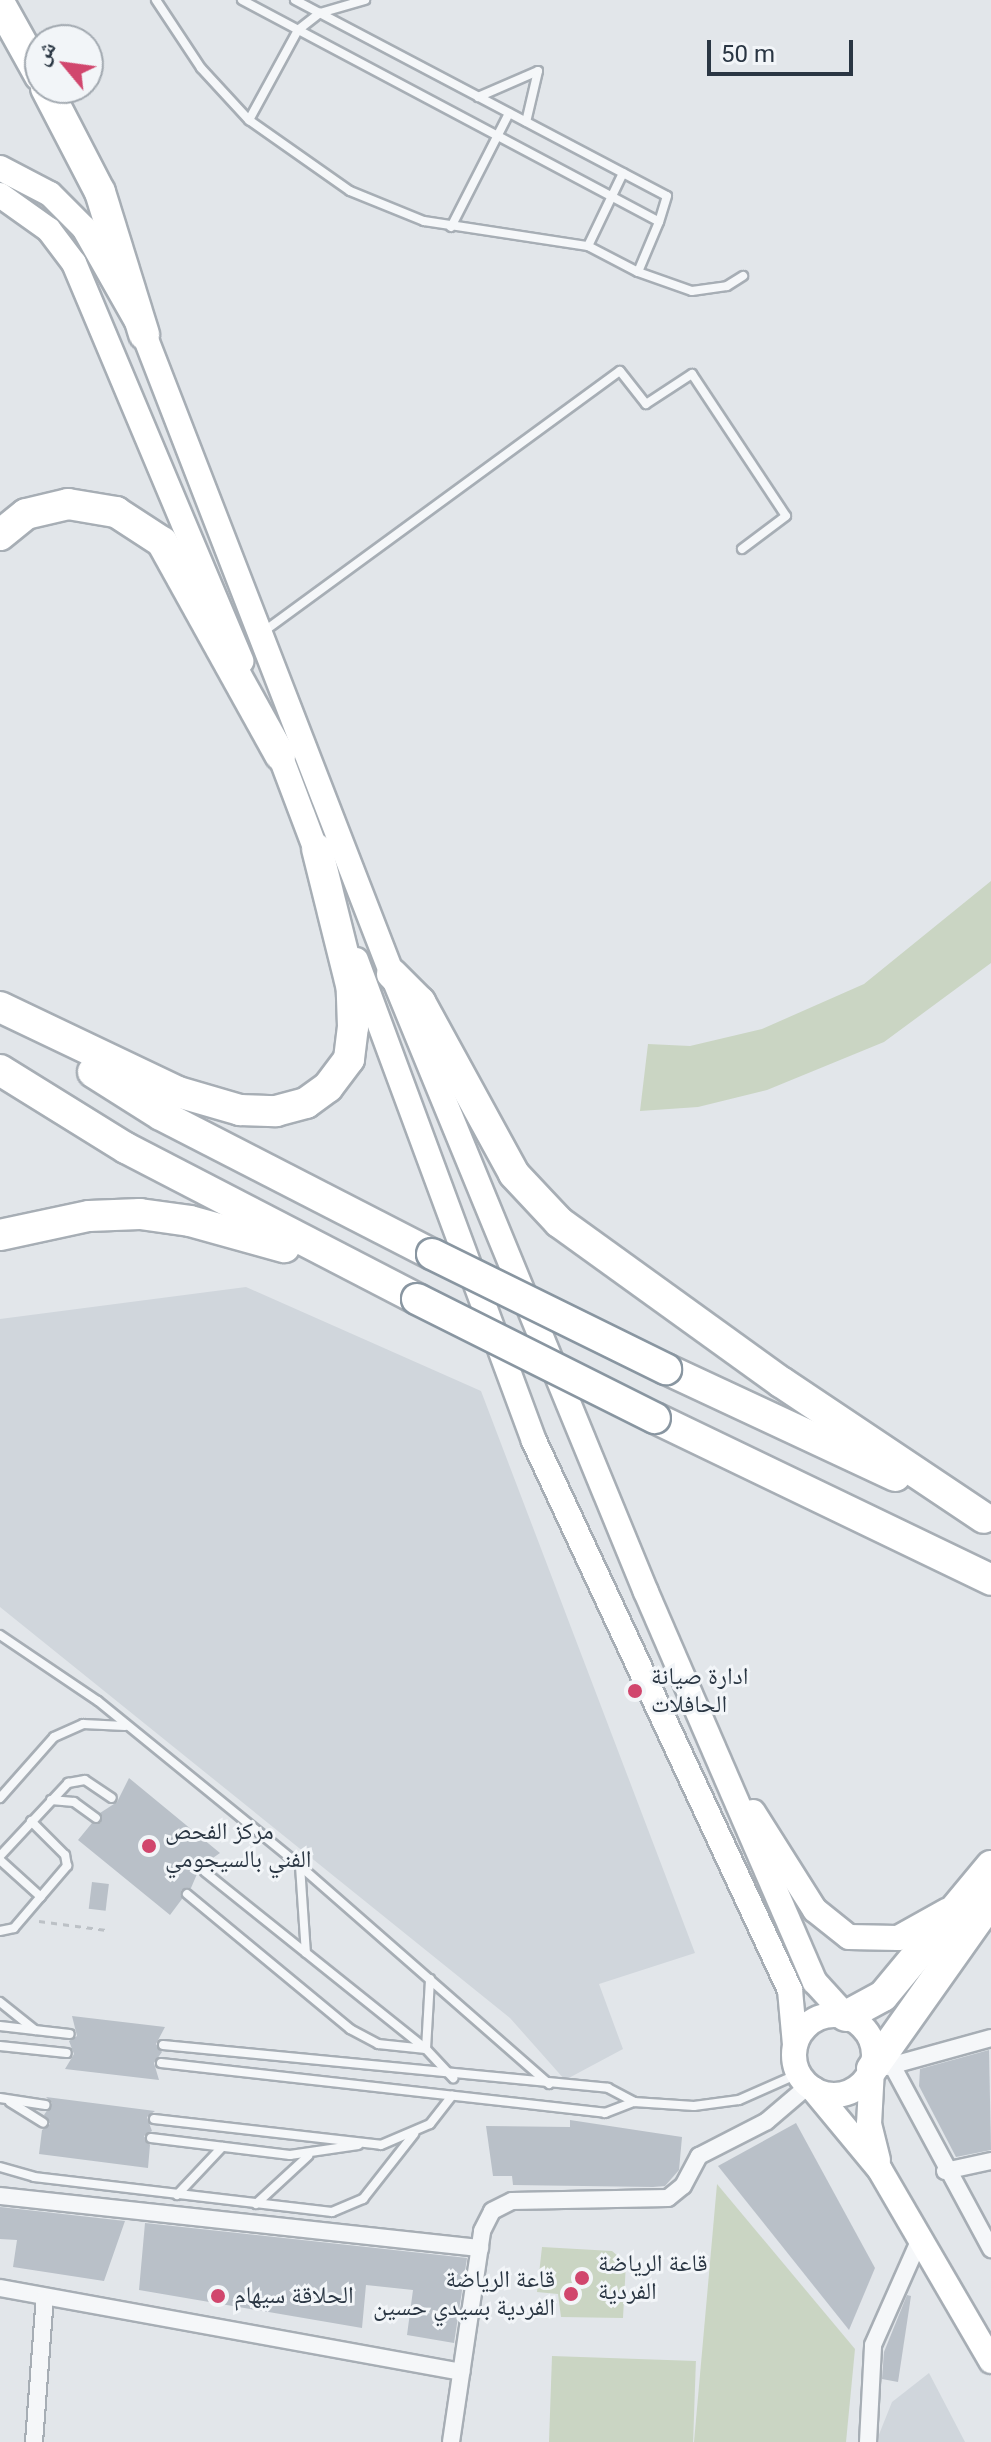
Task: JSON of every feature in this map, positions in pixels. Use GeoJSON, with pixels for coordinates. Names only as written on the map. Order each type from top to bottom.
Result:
{"type":"FeatureCollection","features":[{"type":"Feature","properties":{"kind":"highway"},"geometry":{"type":"LineString","coordinates":[[0,4],[24,47]]}},
{"type":"Feature","properties":{"kind":"highway"},"geometry":{"type":"LineString","coordinates":[[54,104],[114,227],[144,334]]}},
{"type":"Feature","properties":{"kind":"highway"},"geometry":{"type":"LineString","coordinates":[[0,535],[26,514],[68,504],[116,512],[162,542],[280,755]]}},
{"type":"Feature","properties":{"kind":"highway"},"geometry":{"type":"LineString","coordinates":[[0,1008],[178,1092],[240,1110],[276,1111],[306,1103],[328,1087],[349,1059],[353,1027],[352,989],[317,849]]}},
{"type":"Feature","properties":{"kind":"highway"},"geometry":{"type":"LineString","coordinates":[[392,974],[420,1002],[514,1174],[559,1222],[781,1382],[988,1519]]}},
{"type":"Feature","properties":{"kind":"highway"},"geometry":{"type":"LineString","coordinates":[[0,1008],[161,1115],[432,1254],[666,1369],[988,1519]]}},
{"type":"Feature","properties":{"kind":"highway"},"geometry":{"type":"LineString","coordinates":[[0,1070],[126,1148],[417,1299],[991,1580]]}},
{"type":"Feature","properties":{"kind":"highway"},"geometry":{"type":"LineString","coordinates":[[0,1235],[89,1216],[165,1216],[357,1268]]}},
{"type":"Feature","properties":{"kind":"highway"},"geometry":{"type":"LineString","coordinates":[[880,1527],[906,1552],[991,1602]]}},
{"type":"Feature","properties":{"kind":"highway"},"geometry":{"type":"LineString","coordinates":[[846,2016],[883,1996],[991,1866]]}},
{"type":"Feature","properties":{"kind":"highway"},"geometry":{"type":"LineString","coordinates":[[882,2068],[991,1901]]}},
{"type":"Feature","properties":{"kind":"main road"},"geometry":{"type":"LineString","coordinates":[[0,168],[50,194],[84,228],[144,334],[392,974],[720,1763],[815,1982],[873,2043],[882,2068],[869,2124],[880,2170]]}},
{"type":"Feature","properties":{"kind":"main road"},"geometry":{"type":"LineString","coordinates":[[0,195],[41,223],[74,263],[317,849],[534,1441],[790,1990],[795,2045],[806,2083],[880,2170],[991,2361]]}},
{"type":"Feature","properties":{"kind":"main road"},"geometry":{"type":"LineString","coordinates":[[720,1763],[815,1910],[832,1927],[883,1941],[957,1904]]}},
{"type":"Feature","properties":{"kind":"main road"},"geometry":{"type":"LineString","coordinates":[[795,2045],[808,2023],[846,2016]]}},
{"type":"Feature","properties":{"kind":"main road"},"geometry":{"type":"LineString","coordinates":[[806,2083],[847,2093],[882,2068]]}},
{"type":"Feature","properties":{"kind":"street"},"geometry":{"type":"LineString","coordinates":[[991,2038],[882,2068],[991,2249]]}},
{"type":"Feature","properties":{"kind":"street"},"geometry":{"type":"LineString","coordinates":[[451,2442],[485,2220],[512,2201],[668,2198],[683,2186],[699,2156],[767,2121],[806,2083]]}},
{"type":"Feature","properties":{"kind":"street"},"geometry":{"type":"LineString","coordinates":[[945,2171],[991,2161]]}},
{"type":"Feature","properties":{"kind":"street"},"geometry":{"type":"LineString","coordinates":[[0,2196],[480,2248]]}},
{"type":"Feature","properties":{"kind":"street"},"geometry":{"type":"LineString","coordinates":[[868,2442],[873,2345],[920,2239]]}},
{"type":"Feature","properties":{"kind":"street"},"geometry":{"type":"LineString","coordinates":[[0,2288],[461,2372]]}},
{"type":"Feature","properties":{"kind":"street"},"geometry":{"type":"LineString","coordinates":[[34,2442],[45,2297]]}},
{"type":"Feature","properties":{"kind":"lane"},"geometry":{"type":"LineString","coordinates":[[156,0],[201,68],[249,120],[350,191],[451,227],[588,246],[638,272],[692,291],[727,286],[743,276]]}},
{"type":"Feature","properties":{"kind":"lane"},"geometry":{"type":"LineString","coordinates":[[242,0],[659,222]]}},
{"type":"Feature","properties":{"kind":"lane"},"geometry":{"type":"LineString","coordinates":[[295,0],[667,196],[638,272]]}},
{"type":"Feature","properties":{"kind":"lane"},"geometry":{"type":"LineString","coordinates":[[249,120],[298,30],[320,13],[365,0]]}},
{"type":"Feature","properties":{"kind":"lane"},"geometry":{"type":"LineString","coordinates":[[478,97],[538,71],[526,122]]}},
{"type":"Feature","properties":{"kind":"lane"},"geometry":{"type":"LineString","coordinates":[[451,227],[509,113]]}},
{"type":"Feature","properties":{"kind":"lane"},"geometry":{"type":"LineString","coordinates":[[588,246],[609,195],[623,173]]}},
{"type":"Feature","properties":{"kind":"lane"},"geometry":{"type":"LineString","coordinates":[[262,632],[620,371],[646,404],[692,374],[786,516],[742,549]]}},
{"type":"Feature","properties":{"kind":"lane"},"geometry":{"type":"LineString","coordinates":[[0,1635],[130,1727],[300,1866],[549,2084]]}},
{"type":"Feature","properties":{"kind":"lane"},"geometry":{"type":"LineString","coordinates":[[0,1798],[42,1747],[68,1729],[99,1722],[130,1727]]}},
{"type":"Feature","properties":{"kind":"lane"},"geometry":{"type":"LineString","coordinates":[[41,1897],[0,1858],[50,1800],[76,1780],[94,1783],[112,1798]]}},
{"type":"Feature","properties":{"kind":"lane"},"geometry":{"type":"LineString","coordinates":[[50,1800],[74,1802],[96,1818]]}},
{"type":"Feature","properties":{"kind":"lane"},"geometry":{"type":"LineString","coordinates":[[0,1931],[10,1931],[68,1862],[31,1821]]}},
{"type":"Feature","properties":{"kind":"lane"},"geometry":{"type":"LineString","coordinates":[[300,1866],[306,1953]]}},
{"type":"Feature","properties":{"kind":"lane"},"geometry":{"type":"LineString","coordinates":[[205,1872],[426,2049],[453,2078]]}},
{"type":"Feature","properties":{"kind":"lane"},"geometry":{"type":"LineString","coordinates":[[187,1894],[356,2033],[394,2048],[426,2049]]}},
{"type":"Feature","properties":{"kind":"lane"},"geometry":{"type":"LineString","coordinates":[[426,2049],[430,1979]]}},
{"type":"Feature","properties":{"kind":"lane"},"geometry":{"type":"LineString","coordinates":[[0,2002],[35,2030]]}},
{"type":"Feature","properties":{"kind":"lane"},"geometry":{"type":"LineString","coordinates":[[0,2026],[70,2034]]}},
{"type":"Feature","properties":{"kind":"lane"},"geometry":{"type":"LineString","coordinates":[[163,2045],[453,2078],[608,2088],[634,2102]]}},
{"type":"Feature","properties":{"kind":"lane"},"geometry":{"type":"LineString","coordinates":[[0,2046],[67,2053]]}},
{"type":"Feature","properties":{"kind":"lane"},"geometry":{"type":"LineString","coordinates":[[161,2063],[605,2113],[634,2102],[724,2104],[806,2083]]}},
{"type":"Feature","properties":{"kind":"lane"},"geometry":{"type":"LineString","coordinates":[[406,2090],[408,2073]]}},
{"type":"Feature","properties":{"kind":"lane"},"geometry":{"type":"LineString","coordinates":[[0,2167],[177,2195],[332,2212],[354,2206],[394,2167],[414,2134],[452,2096]]}},
{"type":"Feature","properties":{"kind":"lane"},"geometry":{"type":"LineString","coordinates":[[5,2100],[45,2105]]}},
{"type":"Feature","properties":{"kind":"lane"},"geometry":{"type":"LineString","coordinates":[[5,2100],[43,2123]]}},
{"type":"Feature","properties":{"kind":"lane"},"geometry":{"type":"LineString","coordinates":[[154,2119],[362,2144]]}},
{"type":"Feature","properties":{"kind":"lane"},"geometry":{"type":"LineString","coordinates":[[151,2138],[309,2156],[414,2134]]}},
{"type":"Feature","properties":{"kind":"lane"},"geometry":{"type":"LineString","coordinates":[[177,2195],[222,2147]]}},
{"type":"Feature","properties":{"kind":"lane"},"geometry":{"type":"LineString","coordinates":[[256,2204],[309,2156]]}},
{"type":"Feature","properties":{"kind":"path"},"geometry":{"type":"LineString","coordinates":[[26,1914],[47,1923],[106,1930]]}},
{"type":"Feature","properties":{"kind":"shaded area"},"geometry":{"type":"Polygon","coordinates":[[[246,1287],[481,1391],[695,1953],[599,1984],[623,2049],[565,2080],[510,2018],[0,1607],[0,1319],[246,1287]]]}},
{"type":"Feature","properties":{"kind":"shaded area"},"geometry":{"type":"Polygon","coordinates":[[[929,2373],[965,2442],[876,2442],[892,2402],[929,2373]]]}},
{"type":"Feature","properties":{"kind":"green space"},"geometry":{"type":"Polygon","coordinates":[[[991,881],[991,963],[884,1042],[767,1090],[698,1107],[640,1111],[648,1044],[690,1046],[762,1029],[864,984],[991,881]]]}},
{"type":"Feature","properties":{"kind":"green space"},"geometry":{"type":"Polygon","coordinates":[[[717,2184],[855,2349],[846,2442],[694,2442],[717,2184]]]}},
{"type":"Feature","properties":{"kind":"green space","name":"قاعة الرياضة الفردية"},"geometry":{"type":"Polygon","coordinates":[[[542,2247],[612,2251],[626,2263],[623,2318],[561,2317],[558,2294],[537,2292],[542,2247]]]}},
{"type":"Feature","properties":{"kind":"green space"},"geometry":{"type":"Polygon","coordinates":[[[552,2356],[696,2361],[693,2442],[549,2442],[552,2356]]]}},
{"type":"Feature","properties":{"kind":"building","name":"مركز الفحص الفني بالسيجومي"},"geometry":{"type":"Polygon","coordinates":[[[129,1778],[220,1853],[200,1867],[191,1888],[181,1890],[182,1899],[170,1915],[78,1840],[92,1823],[101,1823],[100,1813],[117,1802],[129,1778]]]}},
{"type":"Feature","properties":{"kind":"building","name":"مركز الفحص الفني بالسيجومي"},"geometry":{"type":"Polygon","coordinates":[[[92,1882],[109,1884],[106,1911],[89,1909],[92,1882]]]}},
{"type":"Feature","properties":{"kind":"building"},"geometry":{"type":"Polygon","coordinates":[[[72,2016],[165,2027],[156,2044],[162,2052],[154,2063],[159,2080],[65,2069],[74,2054],[69,2041],[77,2036],[72,2016]]]}},
{"type":"Feature","properties":{"kind":"building"},"geometry":{"type":"Polygon","coordinates":[[[989,2050],[991,2150],[956,2157],[919,2086],[920,2069],[989,2050]]]}},
{"type":"Feature","properties":{"kind":"building"},"geometry":{"type":"Polygon","coordinates":[[[46,2097],[155,2111],[147,2117],[152,2131],[144,2136],[150,2145],[148,2168],[39,2154],[42,2130],[50,2124],[44,2115],[52,2103],[46,2097]]]}},
{"type":"Feature","properties":{"kind":"building"},"geometry":{"type":"Polygon","coordinates":[[[570,2120],[682,2137],[679,2170],[665,2186],[653,2187],[513,2185],[512,2176],[493,2176],[486,2126],[570,2127],[570,2120]]]}},
{"type":"Feature","properties":{"kind":"building"},"geometry":{"type":"Polygon","coordinates":[[[796,2123],[875,2268],[849,2330],[718,2166],[796,2123]]]}},
{"type":"Feature","properties":{"kind":"building"},"geometry":{"type":"Polygon","coordinates":[[[0,2207],[125,2221],[104,2281],[13,2267],[17,2240],[0,2239],[0,2207]]]}},
{"type":"Feature","properties":{"kind":"building"},"geometry":{"type":"Polygon","coordinates":[[[145,2223],[467,2258],[454,2343],[407,2335],[413,2290],[366,2285],[362,2328],[139,2290],[145,2223]]]}},
{"type":"Feature","properties":{"kind":"building"},"geometry":{"type":"Polygon","coordinates":[[[907,2295],[911,2296],[898,2382],[882,2379],[884,2352],[907,2295]]]}},
{"type":"Feature","properties":{"kind":"place","name":"ادارة صيانة الحافلات"},"geometry":{"type":"Point","coordinates":[635,1691]}},
{"type":"Feature","properties":{"kind":"place","name":"مركز الفحص الفني بالسيجومي"},"geometry":{"type":"Point","coordinates":[149,1846]}},
{"type":"Feature","properties":{"kind":"place","name":"قاعة الرياضة الفردية"},"geometry":{"type":"Point","coordinates":[582,2278]}},
{"type":"Feature","properties":{"kind":"place","name":"قاعة الرياضة الفردية بسيدي حسين"},"geometry":{"type":"Point","coordinates":[571,2294]}},
{"type":"Feature","properties":{"kind":"place","name":"الحلاقة سيهام"},"geometry":{"type":"Point","coordinates":[218,2296]}}]}
